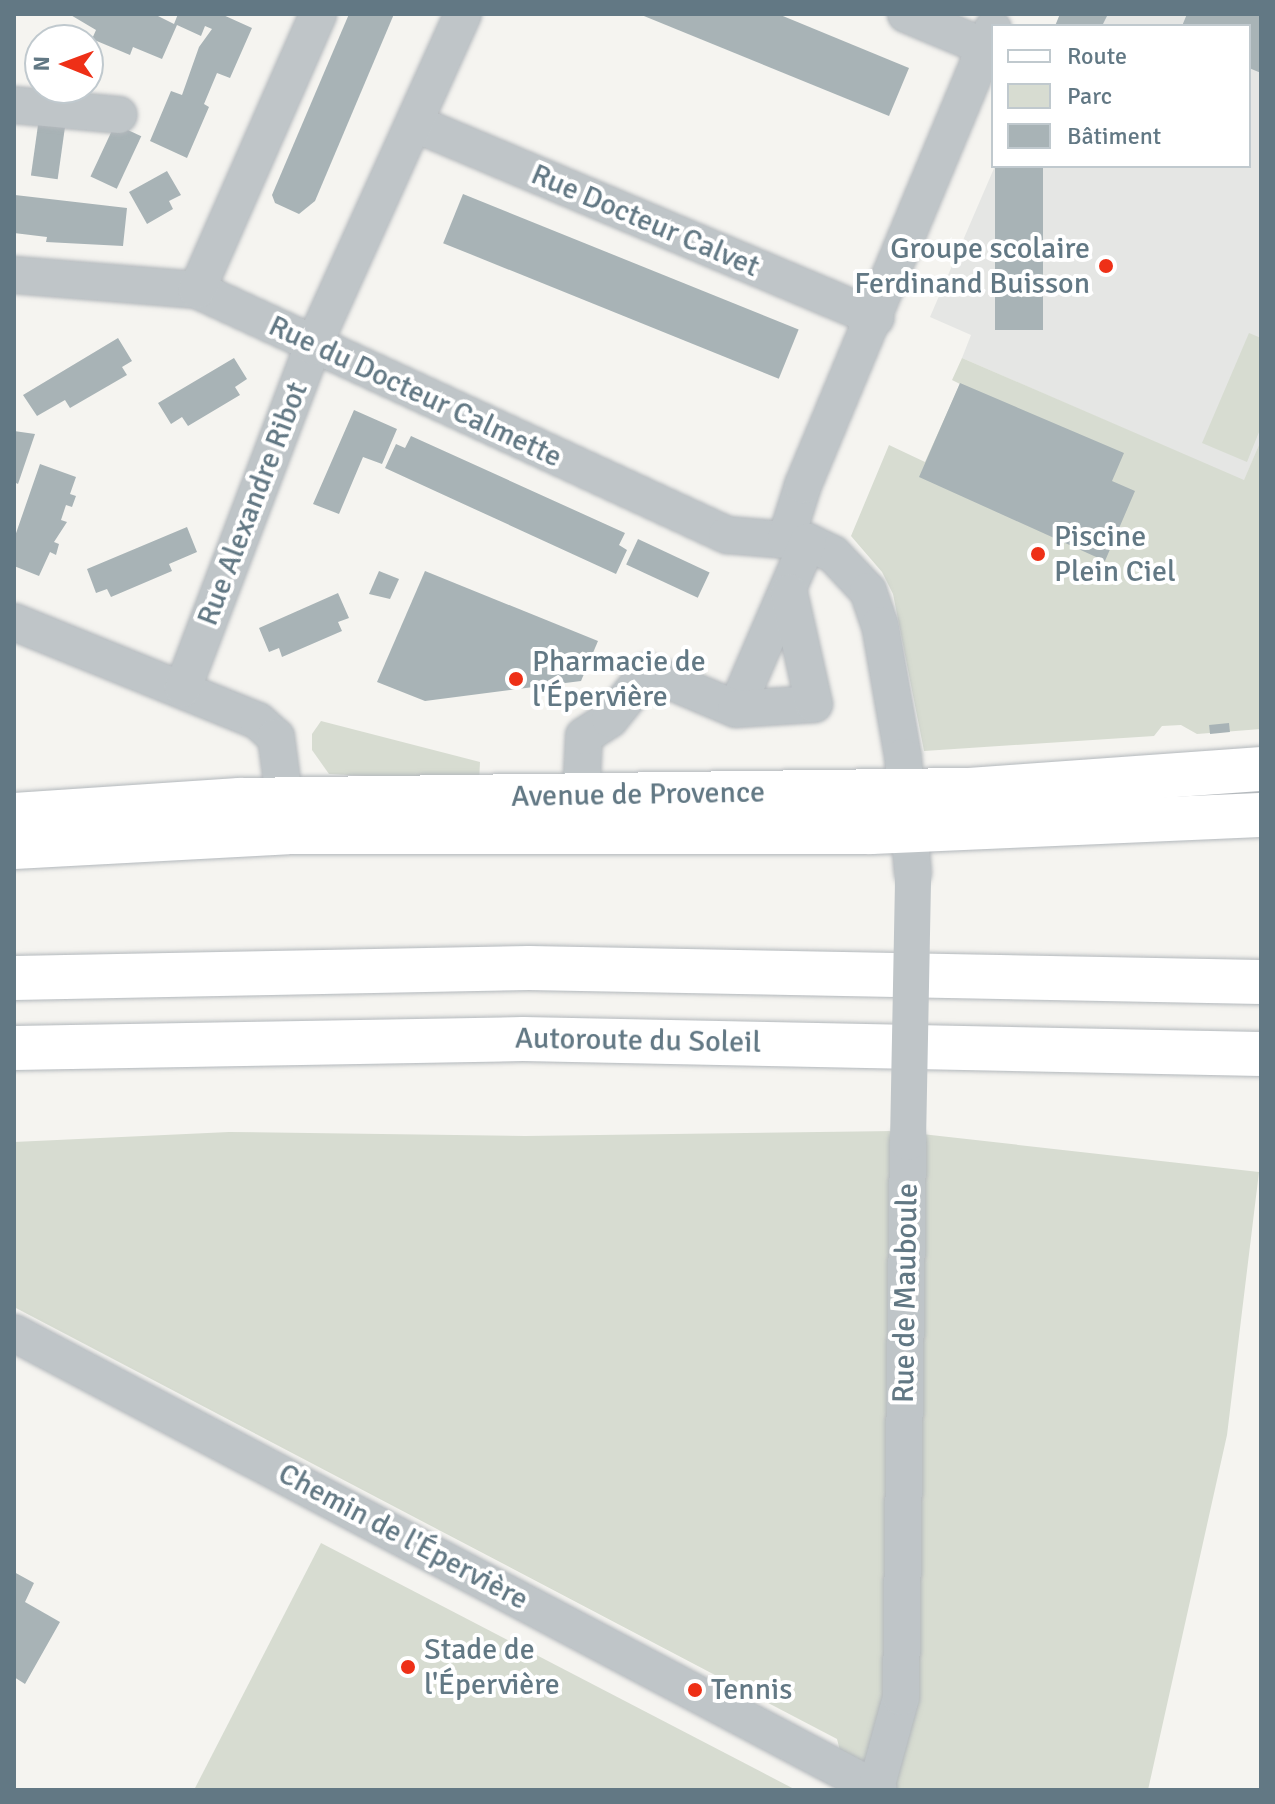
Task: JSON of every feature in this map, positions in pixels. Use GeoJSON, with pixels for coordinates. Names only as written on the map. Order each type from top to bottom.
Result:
{"type":"FeatureCollection","features":[{"type":"Feature","properties":{"kind":"main road","name":"Avenue de Provence"},"geometry":{"type":"LineString","coordinates":[[14,847],[288,816],[581,795],[910,832],[1261,769]]}},
{"type":"Feature","properties":{"kind":"main road","name":"Avenue de Provence"},"geometry":{"type":"LineString","coordinates":[[14,815],[288,816],[910,832],[1261,815]]}},
{"type":"Feature","properties":{"kind":"main road"},"geometry":{"type":"LineString","coordinates":[[14,978],[529,968],[1261,982]]}},
{"type":"Feature","properties":{"kind":"main road","name":"Autoroute du Soleil"},"geometry":{"type":"LineString","coordinates":[[14,1048],[539,1039],[1261,1054]]}},
{"type":"Feature","properties":{"kind":"street"},"geometry":{"type":"LineString","coordinates":[[197,290],[318,14]]}},
{"type":"Feature","properties":{"kind":"street","name":"Rue Alexandre Ribot"},"geometry":{"type":"LineString","coordinates":[[183,688],[313,346],[463,14]]}},
{"type":"Feature","properties":{"kind":"street"},"geometry":{"type":"LineString","coordinates":[[736,709],[789,593],[803,485],[876,318],[991,34],[906,14]]}},
{"type":"Feature","properties":{"kind":"street"},"geometry":{"type":"LineString","coordinates":[[14,105],[119,115]]}},
{"type":"Feature","properties":{"kind":"street","name":"Rue Docteur Calvet"},"geometry":{"type":"LineString","coordinates":[[414,123],[876,318]]}},
{"type":"Feature","properties":{"kind":"street","name":"Rue du Docteur Calmette"},"geometry":{"type":"LineString","coordinates":[[14,275],[197,290],[727,535],[797,541]]}},
{"type":"Feature","properties":{"kind":"street","name":"Rue de Mauboule"},"geometry":{"type":"LineString","coordinates":[[797,541],[833,554],[868,591],[880,625],[910,832],[901,1697],[877,1789]]}},
{"type":"Feature","properties":{"kind":"street"},"geometry":{"type":"LineString","coordinates":[[581,795],[584,736],[610,719],[648,672],[736,709],[814,704],[789,593]]}},
{"type":"Feature","properties":{"kind":"street"},"geometry":{"type":"LineString","coordinates":[[14,622],[258,721],[276,737],[288,816]]}},
{"type":"Feature","properties":{"kind":"street","name":"Chemin de l'Épervière"},"geometry":{"type":"LineString","coordinates":[[14,1333],[877,1789]]}},
{"type":"Feature","properties":{"kind":"shaded area","name":"Groupe scolaire Ferdinand Buisson"},"geometry":{"type":"Polygon","coordinates":[[[1060,14],[1261,14],[1261,440],[1244,481],[962,358],[971,335],[930,317],[994,168],[1251,168],[1251,24],[1056,24],[1060,14]]]}},
{"type":"Feature","properties":{"kind":"green space"},"geometry":{"type":"Polygon","coordinates":[[[1249,333],[1261,338],[1261,427],[1247,462],[1202,443],[1249,333]]]}},
{"type":"Feature","properties":{"kind":"green space","name":"Piscine Plein Ciel"},"geometry":{"type":"Polygon","coordinates":[[[962,358],[1244,480],[1261,440],[1261,729],[1197,734],[1181,725],[1162,726],[1154,736],[924,751],[893,594],[882,572],[851,536],[889,445],[925,462],[960,384],[952,380],[962,358]]]}},
{"type":"Feature","properties":{"kind":"green space"},"geometry":{"type":"Polygon","coordinates":[[[321,721],[480,762],[479,782],[329,774],[312,750],[312,734],[321,721]]]}},
{"type":"Feature","properties":{"kind":"green space"},"geometry":{"type":"Polygon","coordinates":[[[895,1131],[1259,1172],[1227,1435],[1148,1790],[850,1790],[837,1739],[14,1307],[14,1142],[229,1132],[525,1136],[895,1131]]]}},
{"type":"Feature","properties":{"kind":"green space","name":"Stade de l'Épervière"},"geometry":{"type":"Polygon","coordinates":[[[321,1543],[796,1790],[194,1790],[321,1543]]]}},
{"type":"Feature","properties":{"kind":"building"},"geometry":{"type":"Polygon","coordinates":[[[69,14],[154,14],[174,24],[178,14],[221,14],[252,28],[230,78],[217,73],[204,104],[209,107],[187,158],[150,141],[171,91],[182,95],[199,47],[212,29],[205,26],[201,36],[177,25],[162,59],[133,47],[130,55],[104,44],[104,24],[86,24],[69,14]]]}},
{"type":"Feature","properties":{"kind":"building"},"geometry":{"type":"Polygon","coordinates":[[[349,14],[394,14],[315,201],[299,214],[275,203],[272,195],[349,14]]]}},
{"type":"Feature","properties":{"kind":"building"},"geometry":{"type":"Polygon","coordinates":[[[639,14],[778,14],[909,68],[889,116],[639,14]]]}},
{"type":"Feature","properties":{"kind":"building"},"geometry":{"type":"Polygon","coordinates":[[[1060,14],[1108,14],[1103,24],[1056,24],[1060,14]]]}},
{"type":"Feature","properties":{"kind":"building"},"geometry":{"type":"Polygon","coordinates":[[[1187,14],[1261,14],[1261,73],[1251,69],[1251,24],[1183,24],[1187,14]]]}},
{"type":"Feature","properties":{"kind":"building"},"geometry":{"type":"Polygon","coordinates":[[[39,118],[66,122],[58,179],[31,175],[39,118]]]}},
{"type":"Feature","properties":{"kind":"building"},"geometry":{"type":"Polygon","coordinates":[[[115,124],[141,136],[117,189],[90,177],[115,124]]]}},
{"type":"Feature","properties":{"kind":"building"},"geometry":{"type":"Polygon","coordinates":[[[995,168],[1043,168],[1043,330],[995,330],[995,168]]]}},
{"type":"Feature","properties":{"kind":"building"},"geometry":{"type":"Polygon","coordinates":[[[167,171],[181,195],[169,201],[173,209],[147,224],[129,192],[167,171]]]}},
{"type":"Feature","properties":{"kind":"building"},"geometry":{"type":"Polygon","coordinates":[[[463,194],[799,330],[779,379],[443,243],[463,194]]]}},
{"type":"Feature","properties":{"kind":"building"},"geometry":{"type":"Polygon","coordinates":[[[15,195],[127,208],[123,246],[46,242],[47,237],[14,233],[15,195]]]}},
{"type":"Feature","properties":{"kind":"building"},"geometry":{"type":"Polygon","coordinates":[[[118,338],[132,361],[122,367],[127,375],[70,408],[65,400],[37,416],[23,395],[118,338]]]}},
{"type":"Feature","properties":{"kind":"building"},"geometry":{"type":"Polygon","coordinates":[[[234,358],[247,379],[235,387],[240,395],[188,426],[182,417],[171,424],[158,403],[234,358]]]}},
{"type":"Feature","properties":{"kind":"building"},"geometry":{"type":"Polygon","coordinates":[[[960,383],[1124,453],[1112,481],[1135,491],[1105,561],[919,477],[960,383]]]}},
{"type":"Feature","properties":{"kind":"building"},"geometry":{"type":"Polygon","coordinates":[[[354,410],[397,429],[382,464],[363,457],[339,514],[313,504],[354,410]]]}},
{"type":"Feature","properties":{"kind":"building"},"geometry":{"type":"Polygon","coordinates":[[[14,431],[35,434],[18,484],[14,482],[14,431]]]}},
{"type":"Feature","properties":{"kind":"building"},"geometry":{"type":"Polygon","coordinates":[[[411,436],[625,533],[619,545],[627,550],[616,574],[385,468],[396,444],[405,448],[411,436]]]}},
{"type":"Feature","properties":{"kind":"building"},"geometry":{"type":"Polygon","coordinates":[[[40,464],[76,477],[70,494],[76,496],[72,507],[66,505],[61,520],[67,522],[54,542],[59,544],[56,555],[50,552],[39,576],[14,566],[14,539],[40,464]]]}},
{"type":"Feature","properties":{"kind":"building"},"geometry":{"type":"Polygon","coordinates":[[[187,527],[197,552],[169,564],[172,571],[111,597],[107,589],[96,593],[87,569],[187,527]]]}},
{"type":"Feature","properties":{"kind":"building"},"geometry":{"type":"Polygon","coordinates":[[[638,539],[710,572],[698,598],[626,564],[638,539]]]}},
{"type":"Feature","properties":{"kind":"building"},"geometry":{"type":"Polygon","coordinates":[[[379,571],[399,579],[390,599],[369,594],[379,571]]]}},
{"type":"Feature","properties":{"kind":"building"},"geometry":{"type":"Polygon","coordinates":[[[425,571],[598,641],[581,681],[425,701],[377,682],[425,571]]]}},
{"type":"Feature","properties":{"kind":"building"},"geometry":{"type":"Polygon","coordinates":[[[338,593],[349,618],[338,622],[342,631],[282,657],[279,648],[269,652],[259,628],[338,593]]]}},
{"type":"Feature","properties":{"kind":"building"},"geometry":{"type":"Polygon","coordinates":[[[1229,723],[1230,732],[1210,734],[1209,725],[1229,723]]]}},
{"type":"Feature","properties":{"kind":"building"},"geometry":{"type":"Polygon","coordinates":[[[14,1572],[34,1583],[25,1602],[60,1622],[25,1684],[14,1677],[14,1572]]]}},
{"type":"Feature","properties":{"kind":"place","name":"Groupe scolaire Ferdinand Buisson"},"geometry":{"type":"Point","coordinates":[1106,266]}},
{"type":"Feature","properties":{"kind":"place","name":"Piscine Plein Ciel"},"geometry":{"type":"Point","coordinates":[1038,554]}},
{"type":"Feature","properties":{"kind":"place","name":"Pharmacie de l'Épervière"},"geometry":{"type":"Point","coordinates":[516,679]}},
{"type":"Feature","properties":{"kind":"place","name":"Stade de l'Épervière"},"geometry":{"type":"Point","coordinates":[408,1667]}},
{"type":"Feature","properties":{"kind":"place","name":"Tennis"},"geometry":{"type":"Point","coordinates":[695,1690]}}]}
